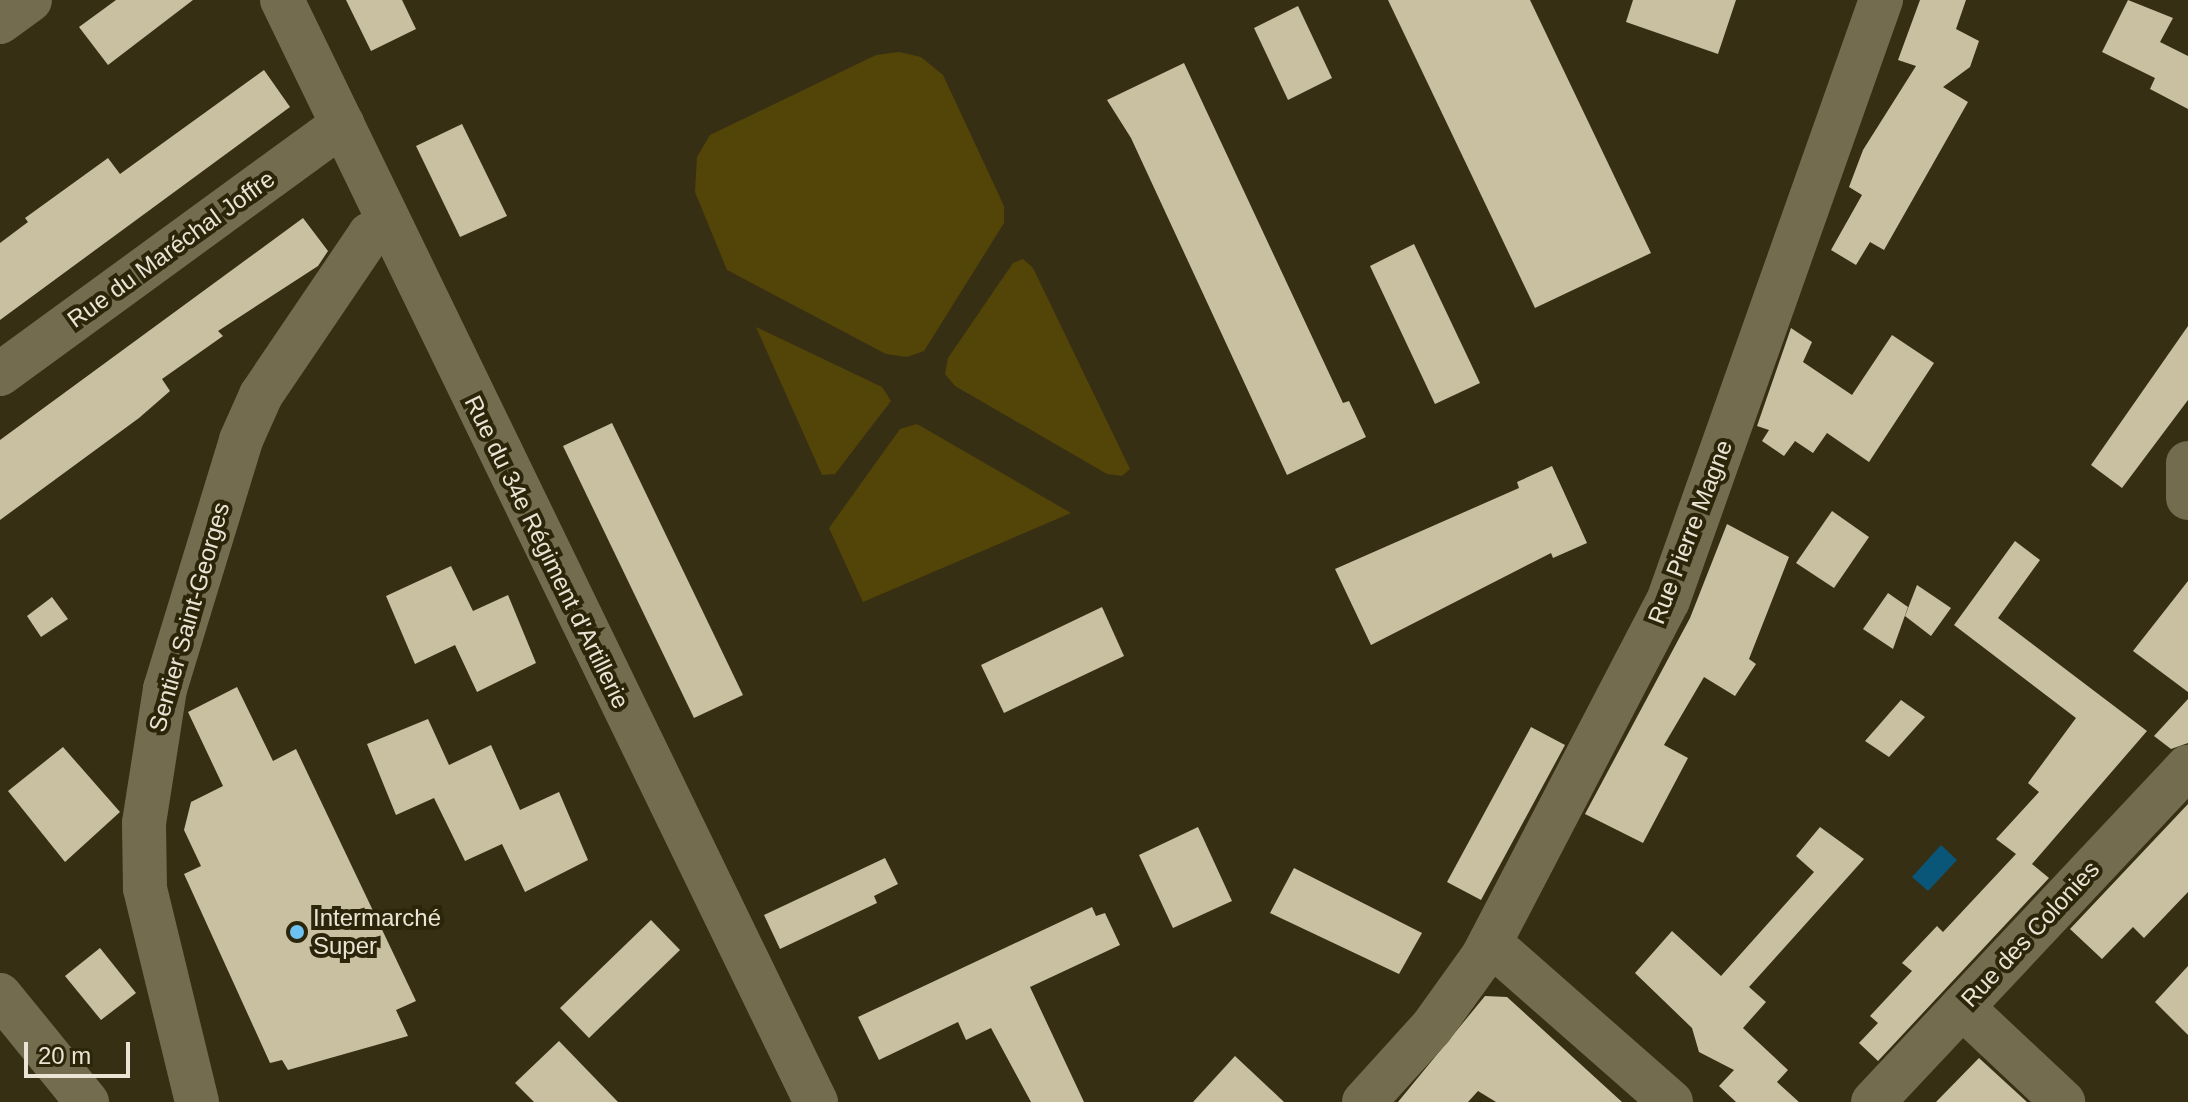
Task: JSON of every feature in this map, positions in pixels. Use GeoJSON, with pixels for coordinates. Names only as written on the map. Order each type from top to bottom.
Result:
{"type":"FeatureCollection","features":[{"type":"Feature","properties":{"kind":"street"},"geometry":{"type":"LineString","coordinates":[[0,22],[30,0]]}},
{"type":"Feature","properties":{"kind":"street","name":"Rue du 34e Régiment d'Artillerie"},"geometry":{"type":"LineString","coordinates":[[282,0],[343,124],[388,226],[816,1102]]}},
{"type":"Feature","properties":{"kind":"street","name":"Rue Pierre Magne"},"geometry":{"type":"LineString","coordinates":[[1364,1102],[1432,1027],[1490,943],[1668,601],[1881,0]]}},
{"type":"Feature","properties":{"kind":"street","name":"Rue du Maréchal Joffre"},"geometry":{"type":"LineString","coordinates":[[0,374],[343,124]]}},
{"type":"Feature","properties":{"kind":"street","name":"Sentier Saint-Georges"},"geometry":{"type":"LineString","coordinates":[[197,1102],[145,888],[144,823],[163,702],[203,558],[261,395],[370,234],[388,226]]}},
{"type":"Feature","properties":{"kind":"street"},"geometry":{"type":"LineString","coordinates":[[2188,463],[2183,483],[2188,498]]}},
{"type":"Feature","properties":{"kind":"street","name":"Rue des Colonies"},"geometry":{"type":"LineString","coordinates":[[1873,1102],[2188,767]]}},
{"type":"Feature","properties":{"kind":"street"},"geometry":{"type":"LineString","coordinates":[[1490,943],[1671,1102]]}},
{"type":"Feature","properties":{"kind":"street"},"geometry":{"type":"LineString","coordinates":[[0,995],[87,1102]]}},
{"type":"Feature","properties":{"kind":"street"},"geometry":{"type":"LineString","coordinates":[[1962,1007],[2063,1102]]}},
{"type":"Feature","properties":{"kind":"shaded area"},"geometry":{"type":"Polygon","coordinates":[[[899,52],[921,57],[943,75],[1004,206],[1004,223],[924,351],[907,357],[886,354],[727,270],[695,192],[697,157],[710,135],[876,55],[899,52]]]}},
{"type":"Feature","properties":{"kind":"shaded area"},"geometry":{"type":"Polygon","coordinates":[[[1023,259],[1033,268],[1130,469],[1122,476],[1107,474],[955,386],[945,374],[948,358],[1013,263],[1023,259]]]}},
{"type":"Feature","properties":{"kind":"shaded area"},"geometry":{"type":"Polygon","coordinates":[[[756,327],[882,387],[891,401],[835,474],[822,475],[756,327]]]}},
{"type":"Feature","properties":{"kind":"shaded area"},"geometry":{"type":"Polygon","coordinates":[[[917,424],[1071,513],[863,602],[829,528],[900,429],[917,424]]]}},
{"type":"Feature","properties":{"kind":"water"},"geometry":{"type":"Polygon","coordinates":[[[1941,845],[1957,860],[1928,891],[1912,877],[1941,845]]]}},
{"type":"Feature","properties":{"kind":"building"},"geometry":{"type":"Polygon","coordinates":[[[116,0],[193,0],[108,65],[79,27],[116,0]]]}},
{"type":"Feature","properties":{"kind":"building"},"geometry":{"type":"Polygon","coordinates":[[[346,0],[402,0],[416,29],[371,51],[346,0]]]}},
{"type":"Feature","properties":{"kind":"building"},"geometry":{"type":"Polygon","coordinates":[[[1388,0],[1530,0],[1651,253],[1535,308],[1388,0]]]}},
{"type":"Feature","properties":{"kind":"building"},"geometry":{"type":"Polygon","coordinates":[[[1633,0],[1736,0],[1718,54],[1626,22],[1633,0]]]}},
{"type":"Feature","properties":{"kind":"building"},"geometry":{"type":"Polygon","coordinates":[[[1920,0],[1966,0],[1956,29],[1979,41],[1970,67],[1943,87],[1968,102],[1884,250],[1870,242],[1856,265],[1831,250],[1862,195],[1849,187],[1863,150],[1916,66],[1898,60],[1920,0]]]}},
{"type":"Feature","properties":{"kind":"building"},"geometry":{"type":"Polygon","coordinates":[[[2128,0],[2173,18],[2160,42],[2188,56],[2188,109],[2150,89],[2155,78],[2102,52],[2128,0]]]}},
{"type":"Feature","properties":{"kind":"building"},"geometry":{"type":"Polygon","coordinates":[[[1298,6],[1332,78],[1288,100],[1254,28],[1298,6]]]}},
{"type":"Feature","properties":{"kind":"building"},"geometry":{"type":"Polygon","coordinates":[[[1184,63],[1343,403],[1349,401],[1366,437],[1287,475],[1131,138],[1107,100],[1184,63]]]}},
{"type":"Feature","properties":{"kind":"building"},"geometry":{"type":"Polygon","coordinates":[[[264,70],[290,107],[0,320],[0,243],[28,222],[25,218],[108,158],[120,174],[264,70]]]}},
{"type":"Feature","properties":{"kind":"building"},"geometry":{"type":"Polygon","coordinates":[[[462,124],[507,216],[460,237],[416,146],[462,124]]]}},
{"type":"Feature","properties":{"kind":"building"},"geometry":{"type":"Polygon","coordinates":[[[303,218],[328,251],[318,266],[218,331],[223,336],[162,379],[170,391],[139,418],[0,520],[0,440],[303,218]]]}},
{"type":"Feature","properties":{"kind":"building"},"geometry":{"type":"Polygon","coordinates":[[[1414,244],[1480,383],[1435,404],[1370,266],[1414,244]]]}},
{"type":"Feature","properties":{"kind":"building"},"geometry":{"type":"Polygon","coordinates":[[[2188,326],[2188,400],[2122,488],[2091,465],[2188,326]]]}},
{"type":"Feature","properties":{"kind":"building"},"geometry":{"type":"Polygon","coordinates":[[[1791,328],[1812,342],[1803,362],[1852,395],[1892,335],[1934,363],[1869,462],[1827,433],[1813,453],[1795,441],[1784,456],[1762,441],[1769,430],[1757,426],[1791,328]]]}},
{"type":"Feature","properties":{"kind":"building"},"geometry":{"type":"Polygon","coordinates":[[[612,423],[743,695],[694,718],[563,446],[612,423]]]}},
{"type":"Feature","properties":{"kind":"building"},"geometry":{"type":"Polygon","coordinates":[[[1552,466],[1587,543],[1553,558],[1551,553],[1371,645],[1335,569],[1519,488],[1517,482],[1552,466]]]}},
{"type":"Feature","properties":{"kind":"building"},"geometry":{"type":"Polygon","coordinates":[[[1832,511],[1869,537],[1834,588],[1796,563],[1832,511]]]}},
{"type":"Feature","properties":{"kind":"building"},"geometry":{"type":"Polygon","coordinates":[[[1727,524],[1789,557],[1749,659],[1756,664],[1735,696],[1704,677],[1664,745],[1688,758],[1643,843],[1585,814],[1690,618],[1727,524]]]}},
{"type":"Feature","properties":{"kind":"building"},"geometry":{"type":"Polygon","coordinates":[[[2015,541],[2040,560],[1998,618],[2147,731],[2032,864],[2049,878],[1878,1061],[1859,1043],[1878,1023],[1870,1016],[1912,971],[1902,963],[1937,926],[1943,932],[2016,854],[1996,839],[2039,792],[2028,783],[2076,718],[1954,625],[2015,541]]]}},
{"type":"Feature","properties":{"kind":"building"},"geometry":{"type":"Polygon","coordinates":[[[451,566],[473,611],[508,595],[536,663],[477,692],[455,645],[415,664],[386,596],[451,566]]]}},
{"type":"Feature","properties":{"kind":"building"},"geometry":{"type":"Polygon","coordinates":[[[2188,581],[2188,692],[2133,651],[2188,581]]]}},
{"type":"Feature","properties":{"kind":"building"},"geometry":{"type":"Polygon","coordinates":[[[1917,585],[1951,608],[1931,636],[1905,616],[1917,585]]]}},
{"type":"Feature","properties":{"kind":"building"},"geometry":{"type":"Polygon","coordinates":[[[1888,593],[1908,607],[1893,649],[1863,629],[1888,593]]]}},
{"type":"Feature","properties":{"kind":"building"},"geometry":{"type":"Polygon","coordinates":[[[52,597],[68,619],[41,637],[27,616],[52,597]]]}},
{"type":"Feature","properties":{"kind":"building"},"geometry":{"type":"Polygon","coordinates":[[[1102,607],[1124,656],[1004,713],[981,665],[1102,607]]]}},
{"type":"Feature","properties":{"kind":"building","name":"Intermarché Super"},"geometry":{"type":"Polygon","coordinates":[[[237,687],[273,761],[296,749],[416,1001],[396,1010],[408,1036],[288,1070],[282,1060],[270,1063],[184,874],[201,866],[184,830],[191,802],[223,786],[188,712],[237,687]]]}},
{"type":"Feature","properties":{"kind":"building"},"geometry":{"type":"Polygon","coordinates":[[[2188,699],[2188,743],[2171,749],[2154,736],[2188,699]]]}},
{"type":"Feature","properties":{"kind":"building"},"geometry":{"type":"Polygon","coordinates":[[[1901,700],[1925,717],[1889,757],[1865,741],[1901,700]]]}},
{"type":"Feature","properties":{"kind":"building"},"geometry":{"type":"Polygon","coordinates":[[[428,719],[449,765],[491,745],[520,810],[559,792],[588,860],[525,892],[502,844],[465,861],[434,798],[396,815],[367,744],[428,719]]]}},
{"type":"Feature","properties":{"kind":"building"},"geometry":{"type":"Polygon","coordinates":[[[1531,727],[1565,745],[1481,900],[1447,882],[1531,727]]]}},
{"type":"Feature","properties":{"kind":"building"},"geometry":{"type":"Polygon","coordinates":[[[63,747],[120,812],[65,862],[8,791],[63,747]]]}},
{"type":"Feature","properties":{"kind":"building"},"geometry":{"type":"Polygon","coordinates":[[[2188,804],[2188,892],[2144,938],[2133,927],[2102,959],[2070,929],[2188,804]]]}},
{"type":"Feature","properties":{"kind":"building"},"geometry":{"type":"Polygon","coordinates":[[[1198,827],[1232,901],[1173,928],[1139,855],[1198,827]]]}},
{"type":"Feature","properties":{"kind":"building"},"geometry":{"type":"Polygon","coordinates":[[[1820,827],[1864,859],[1749,987],[1766,1002],[1743,1028],[1788,1070],[1777,1082],[1799,1102],[1736,1102],[1719,1086],[1734,1070],[1699,1052],[1692,1028],[1635,973],[1672,931],[1721,976],[1814,872],[1796,856],[1820,827]]]}},
{"type":"Feature","properties":{"kind":"building"},"geometry":{"type":"Polygon","coordinates":[[[885,858],[898,884],[874,896],[877,903],[780,949],[764,915],[885,858]]]}},
{"type":"Feature","properties":{"kind":"building"},"geometry":{"type":"Polygon","coordinates":[[[1294,868],[1422,933],[1399,974],[1270,913],[1294,868]]]}},
{"type":"Feature","properties":{"kind":"building"},"geometry":{"type":"Polygon","coordinates":[[[1092,907],[1096,916],[1105,913],[1120,945],[1030,987],[1084,1102],[1031,1102],[991,1028],[966,1040],[958,1022],[879,1060],[858,1017],[1092,907]]]}},
{"type":"Feature","properties":{"kind":"building"},"geometry":{"type":"Polygon","coordinates":[[[651,920],[680,950],[589,1038],[560,1008],[651,920]]]}},
{"type":"Feature","properties":{"kind":"building"},"geometry":{"type":"Polygon","coordinates":[[[100,948],[136,993],[101,1020],[65,976],[100,948]]]}},
{"type":"Feature","properties":{"kind":"building"},"geometry":{"type":"Polygon","coordinates":[[[2188,966],[2188,1035],[2155,1002],[2188,966]]]}},
{"type":"Feature","properties":{"kind":"building"},"geometry":{"type":"Polygon","coordinates":[[[1485,996],[1507,997],[1622,1102],[1496,1102],[1478,1091],[1468,1102],[1398,1102],[1485,996]]]}},
{"type":"Feature","properties":{"kind":"building"},"geometry":{"type":"Polygon","coordinates":[[[559,1041],[618,1102],[534,1102],[515,1083],[559,1041]]]}},
{"type":"Feature","properties":{"kind":"building"},"geometry":{"type":"Polygon","coordinates":[[[1235,1056],[1284,1102],[1193,1102],[1235,1056]]]}},
{"type":"Feature","properties":{"kind":"building"},"geometry":{"type":"Polygon","coordinates":[[[1979,1058],[2027,1102],[1936,1102],[1979,1058]]]}},
{"type":"Feature","properties":{"kind":"place","name":"Intermarché Super"},"geometry":{"type":"Point","coordinates":[297,932]}}]}
